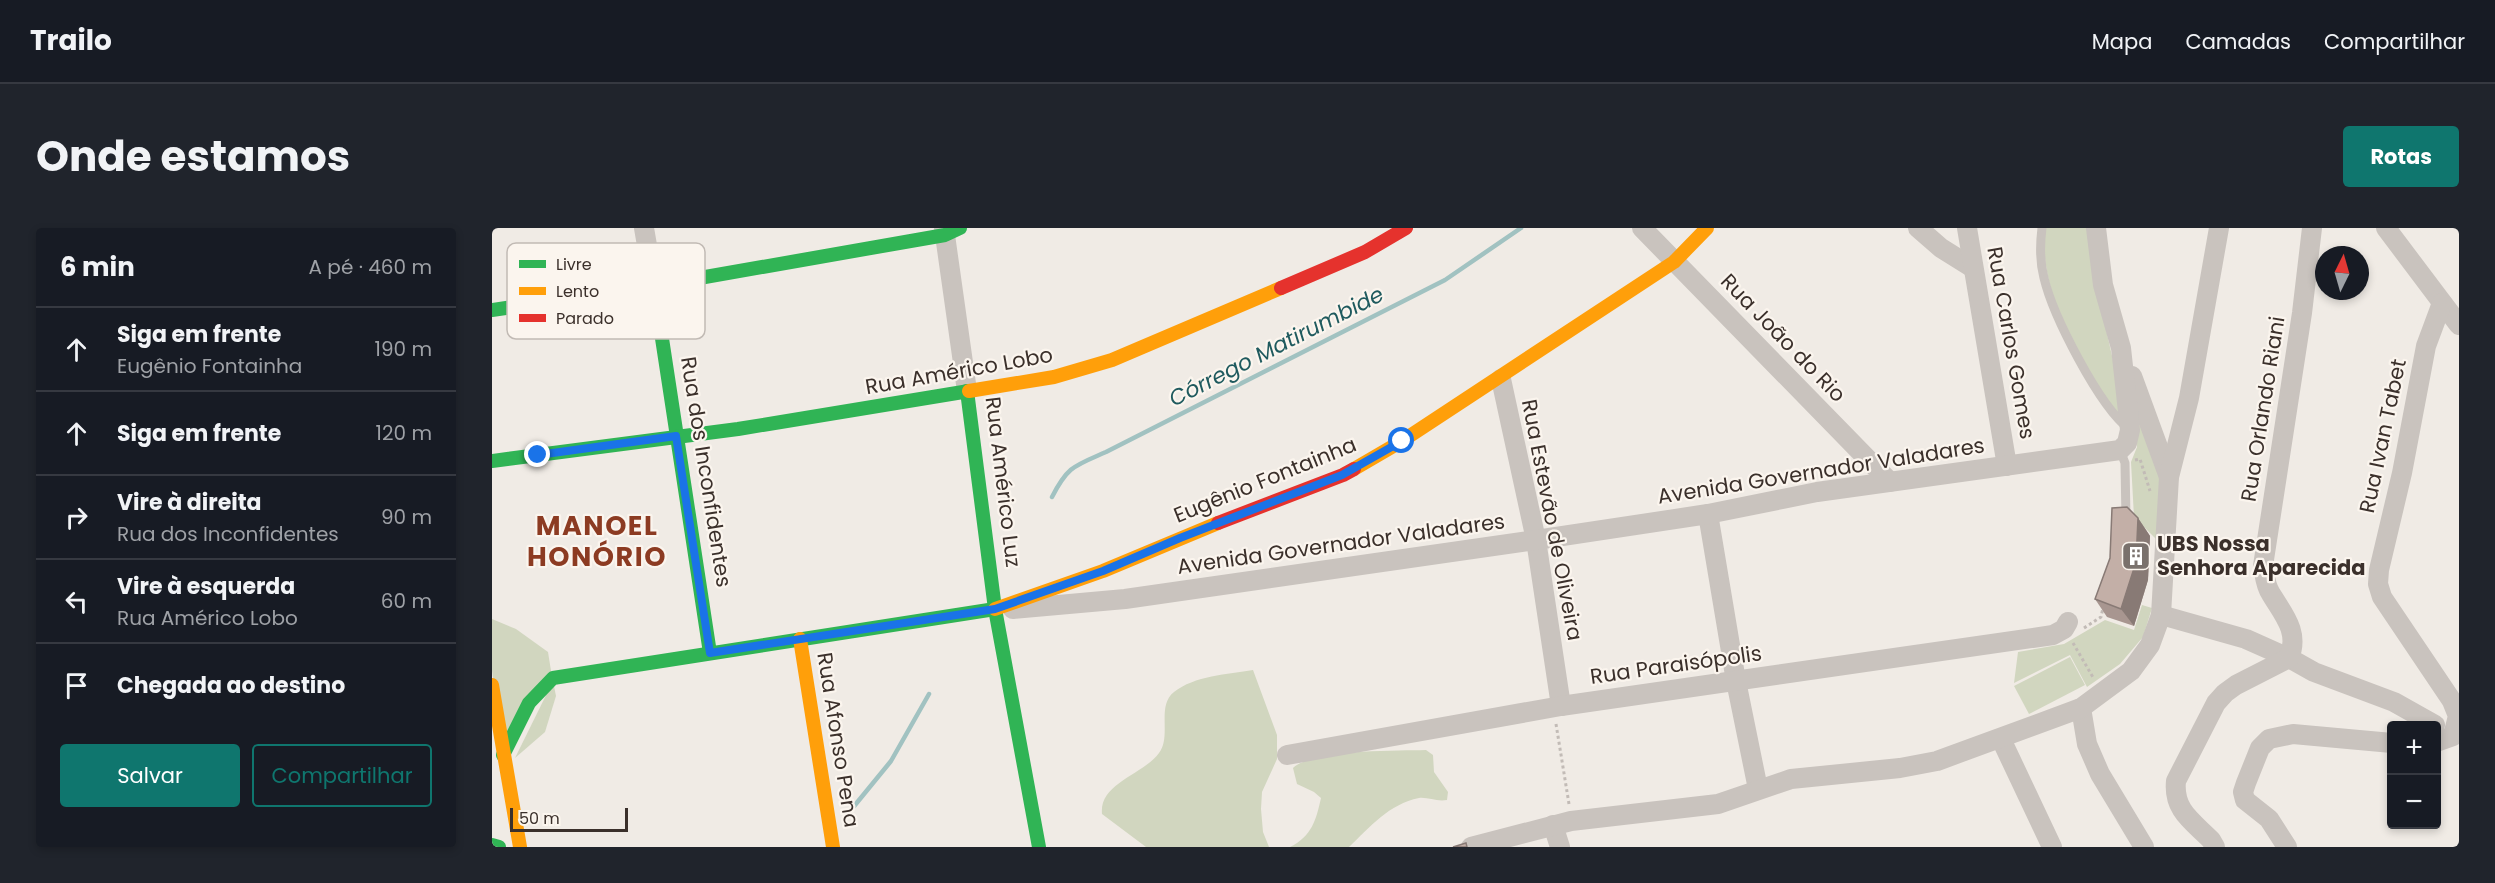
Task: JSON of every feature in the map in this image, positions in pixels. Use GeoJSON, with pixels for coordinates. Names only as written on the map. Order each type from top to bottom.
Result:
{"type":"FeatureCollection","features":[{"type":"Feature","properties":{"kind":"main road","name":"Rua Américo Lobo"},"geometry":{"type":"LineString","coordinates":[[492,461],[676,436],[1054,377],[1112,360],[1365,252],[1406,228]]}},
{"type":"Feature","properties":{"kind":"main road","name":"Eugênio Fontainha"},"geometry":{"type":"LineString","coordinates":[[995,609],[1103,571],[1180,538],[1342,475],[1402,441],[1501,379],[1674,262],[1707,228]]}},
{"type":"Feature","properties":{"kind":"main road"},"geometry":{"type":"LineString","coordinates":[[705,276],[950,230]]}},
{"type":"Feature","properties":{"kind":"main road"},"geometry":{"type":"LineString","coordinates":[[492,310],[507,308]]}},
{"type":"Feature","properties":{"kind":"main road","name":"Rua dos Inconfidentes"},"geometry":{"type":"LineString","coordinates":[[662,339],[710,653]]}},
{"type":"Feature","properties":{"kind":"main road","name":"Rua Américo Luz"},"geometry":{"type":"LineString","coordinates":[[967,391],[995,609],[1039,847]]}},
{"type":"Feature","properties":{"kind":"main road","name":"Avenida Governador Valadares"},"geometry":{"type":"LineString","coordinates":[[503,755],[529,702],[537,691],[553,678],[995,609]]}},
{"type":"Feature","properties":{"kind":"main road","name":"Rua Afonso Pena"},"geometry":{"type":"LineString","coordinates":[[800,639],[833,847]]}},
{"type":"Feature","properties":{"kind":"main road"},"geometry":{"type":"LineString","coordinates":[[492,685],[519,847]]}},
{"type":"Feature","properties":{"kind":"main road"},"geometry":{"type":"LineString","coordinates":[[492,845],[499,847]]}},
{"type":"Feature","properties":{"kind":"street","name":"Rua dos Inconfidentes"},"geometry":{"type":"LineString","coordinates":[[644,228],[647,243]]}},
{"type":"Feature","properties":{"kind":"street","name":"Rua João do Rio"},"geometry":{"type":"LineString","coordinates":[[1642,228],[1890,482]]}},
{"type":"Feature","properties":{"kind":"street"},"geometry":{"type":"LineString","coordinates":[[1918,228],[1941,248],[1972,268]]}},
{"type":"Feature","properties":{"kind":"street","name":"Rua Carlos Gomes"},"geometry":{"type":"LineString","coordinates":[[1967,228],[2007,466]]}},
{"type":"Feature","properties":{"kind":"street"},"geometry":{"type":"LineString","coordinates":[[2096,228],[2103,285],[2121,348],[2169,477]]}},
{"type":"Feature","properties":{"kind":"street"},"geometry":{"type":"LineString","coordinates":[[1471,847],[1562,823],[1718,804],[1791,779],[1900,768],[1937,761],[2081,708],[2131,671],[2150,645],[2161,615],[2169,477],[2189,398],[2219,228]]}},
{"type":"Feature","properties":{"kind":"street","name":"Rua Orlando Riani"},"geometry":{"type":"LineString","coordinates":[[2289,658],[2293,649],[2291,627],[2280,605],[2270,593],[2265,581],[2263,566],[2302,313],[2312,228]]}},
{"type":"Feature","properties":{"kind":"street"},"geometry":{"type":"LineString","coordinates":[[2386,228],[2459,325]]}},
{"type":"Feature","properties":{"kind":"street","name":"Rua Américo Luz"},"geometry":{"type":"LineString","coordinates":[[950,230],[967,391]]}},
{"type":"Feature","properties":{"kind":"street","name":"Rua Ivan Tabet"},"geometry":{"type":"LineString","coordinates":[[2442,303],[2426,346],[2378,584],[2382,597],[2392,613],[2452,701],[2458,716],[2444,734]]}},
{"type":"Feature","properties":{"kind":"street"},"geometry":{"type":"LineString","coordinates":[[2121,348],[2130,430],[2122,457]]}},
{"type":"Feature","properties":{"kind":"street","name":"Rua Estevão de Oliveira"},"geometry":{"type":"LineString","coordinates":[[1501,379],[1536,540],[1557,707]]}},
{"type":"Feature","properties":{"kind":"street","name":"Avenida Governador Valadares"},"geometry":{"type":"LineString","coordinates":[[995,609],[1034,608],[1125,599],[1708,514],[1817,492],[2007,466],[2122,457]]}},
{"type":"Feature","properties":{"kind":"street"},"geometry":{"type":"LineString","coordinates":[[1708,514],[1736,681],[1758,789]]}},
{"type":"Feature","properties":{"kind":"street"},"geometry":{"type":"LineString","coordinates":[[2161,615],[2212,628],[2289,658],[2314,672],[2394,702],[2444,734]]}},
{"type":"Feature","properties":{"kind":"street","name":"Rua Paraisópolis"},"geometry":{"type":"LineString","coordinates":[[1287,754],[1557,707],[2053,635],[2064,629],[2072,630]]}},
{"type":"Feature","properties":{"kind":"street"},"geometry":{"type":"LineString","coordinates":[[2215,847],[2178,805],[2175,793],[2176,780],[2216,703],[2225,693],[2289,658]]}},
{"type":"Feature","properties":{"kind":"street"},"geometry":{"type":"LineString","coordinates":[[2081,708],[2087,744],[2100,774],[2144,847]]}},
{"type":"Feature","properties":{"kind":"street"},"geometry":{"type":"LineString","coordinates":[[2287,847],[2269,819],[2245,800],[2243,792],[2260,748],[2269,739],[2293,734],[2387,742]]}},
{"type":"Feature","properties":{"kind":"street"},"geometry":{"type":"LineString","coordinates":[[2001,739],[2052,847]]}},
{"type":"Feature","properties":{"kind":"street"},"geometry":{"type":"LineString","coordinates":[[1560,847],[1562,823]]}},
{"type":"Feature","properties":{"kind":"lane"},"geometry":{"type":"LineString","coordinates":[[2042,228],[2040,240],[2044,278],[2059,319],[2096,391],[2119,421],[2130,430]]}},
{"type":"Feature","properties":{"kind":"lane"},"geometry":{"type":"LineString","coordinates":[[2122,457],[2126,520]]}},
{"type":"Feature","properties":{"kind":"path"},"geometry":{"type":"LineString","coordinates":[[2122,457],[2140,459],[2152,499],[2167,505]]}},
{"type":"Feature","properties":{"kind":"path"},"geometry":{"type":"LineString","coordinates":[[2102,693],[2072,630],[2101,617],[2103,606]]}},
{"type":"Feature","properties":{"kind":"path"},"geometry":{"type":"LineString","coordinates":[[1557,707],[1562,823]]}},
{"type":"Feature","properties":{"kind":"green space"},"geometry":{"type":"Polygon","coordinates":[[[2045,228],[2090,228],[2096,285],[2126,418],[2122,420],[2093,378],[2066,330],[2048,278],[2044,253],[2045,228]]]}},
{"type":"Feature","properties":{"kind":"green space"},"geometry":{"type":"Polygon","coordinates":[[[2135,415],[2163,469],[2157,540],[2134,517],[2131,462],[2137,447],[2135,415]]]}},
{"type":"Feature","properties":{"kind":"green space"},"geometry":{"type":"Polygon","coordinates":[[[2142,605],[2152,608],[2143,637],[2120,664],[2087,687],[2070,655],[2014,683],[2018,652],[2064,644],[2105,620],[2134,630],[2142,605]]]}},
{"type":"Feature","properties":{"kind":"green space"},"geometry":{"type":"Polygon","coordinates":[[[492,619],[516,629],[548,652],[552,677],[504,752],[492,671],[492,619]]]}},
{"type":"Feature","properties":{"kind":"green space"},"geometry":{"type":"Polygon","coordinates":[[[2070,657],[2085,685],[2029,714],[2014,686],[2070,657]]]}},
{"type":"Feature","properties":{"kind":"green space"},"geometry":{"type":"Polygon","coordinates":[[[1253,670],[1277,735],[1277,759],[1262,792],[1263,832],[1269,847],[1146,847],[1102,814],[1107,794],[1123,780],[1152,761],[1159,753],[1163,746],[1166,705],[1174,692],[1201,679],[1253,670]]]}},
{"type":"Feature","properties":{"kind":"green space"},"geometry":{"type":"Polygon","coordinates":[[[553,681],[556,696],[545,732],[515,758],[553,681]]]}},
{"type":"Feature","properties":{"kind":"green space"},"geometry":{"type":"Polygon","coordinates":[[[1426,750],[1433,755],[1434,772],[1448,792],[1447,800],[1419,798],[1398,805],[1372,824],[1349,847],[1290,847],[1303,838],[1312,827],[1321,798],[1297,784],[1293,768],[1318,757],[1336,754],[1426,750]]]}},
{"type":"Feature","properties":{"kind":"building"},"geometry":{"type":"Polygon","coordinates":[[[2127,507],[2138,518],[2136,562],[2121,609],[2095,599],[2110,558],[2112,508],[2127,507]]]}},
{"type":"Feature","properties":{"kind":"building"},"geometry":{"type":"Polygon","coordinates":[[[1466,843],[1467,847],[1453,847],[1466,843]]]}},
{"type":"Feature","properties":{"kind":"waterway","name":"Córrego Matirumbide"},"geometry":{"type":"LineString","coordinates":[[1052,497],[1063,479],[1079,464],[1445,280],[1521,228]]}},
{"type":"Feature","properties":{"kind":"waterway","name":"Córrego Matirumbide"},"geometry":{"type":"LineString","coordinates":[[846,816],[891,761],[929,694]]}},
{"type":"Feature","properties":{"kind":"traffic: fast"},"geometry":{"type":"LineString","coordinates":[[705,277],[945,235],[960,228]]}},
{"type":"Feature","properties":{"kind":"traffic: fast"},"geometry":{"type":"LineString","coordinates":[[492,310],[507,308]]}},
{"type":"Feature","properties":{"kind":"traffic: fast"},"geometry":{"type":"LineString","coordinates":[[662,339],[710,653]]}},
{"type":"Feature","properties":{"kind":"traffic: fast"},"geometry":{"type":"LineString","coordinates":[[967,391],[995,609],[1039,847]]}},
{"type":"Feature","properties":{"kind":"traffic: fast"},"geometry":{"type":"LineString","coordinates":[[492,461],[738,429],[969,391]]}},
{"type":"Feature","properties":{"kind":"traffic: fast"},"geometry":{"type":"LineString","coordinates":[[503,755],[529,703],[553,678],[995,609]]}},
{"type":"Feature","properties":{"kind":"traffic: fast"},"geometry":{"type":"LineString","coordinates":[[492,845],[499,847]]}},
{"type":"Feature","properties":{"kind":"traffic: slow"},"geometry":{"type":"LineString","coordinates":[[1354,469],[1402,441],[1674,262],[1707,228]]}},
{"type":"Feature","properties":{"kind":"traffic: slow"},"geometry":{"type":"LineString","coordinates":[[969,391],[1054,377],[1112,360],[1281,288]]}},
{"type":"Feature","properties":{"kind":"traffic: slow"},"geometry":{"type":"LineString","coordinates":[[995,609],[1103,571],[1218,523]]}},
{"type":"Feature","properties":{"kind":"traffic: slow"},"geometry":{"type":"LineString","coordinates":[[800,639],[833,847]]}},
{"type":"Feature","properties":{"kind":"traffic: slow"},"geometry":{"type":"LineString","coordinates":[[492,685],[520,847]]}},
{"type":"Feature","properties":{"kind":"traffic: jam"},"geometry":{"type":"LineString","coordinates":[[1281,288],[1365,252],[1406,228]]}},
{"type":"Feature","properties":{"kind":"traffic: jam"},"geometry":{"type":"LineString","coordinates":[[1218,523],[1354,469]]}},
{"type":"Feature","properties":{"kind":"place","name":"UBS Nossa Senhora Aparecida"},"geometry":{"type":"Point","coordinates":[2136,556]}},
{"type":"Feature","properties":{"kind":"district","name":"MANOEL HONÓRIO"},"geometry":{"type":"Point","coordinates":[597,542]}},
{"type":"Feature","properties":{"kind":"route"},"geometry":{"type":"LineString","coordinates":[[538,455],[676,436],[710,653],[995,609],[1103,571],[1180,538],[1342,475],[1402,441]]}}]}
